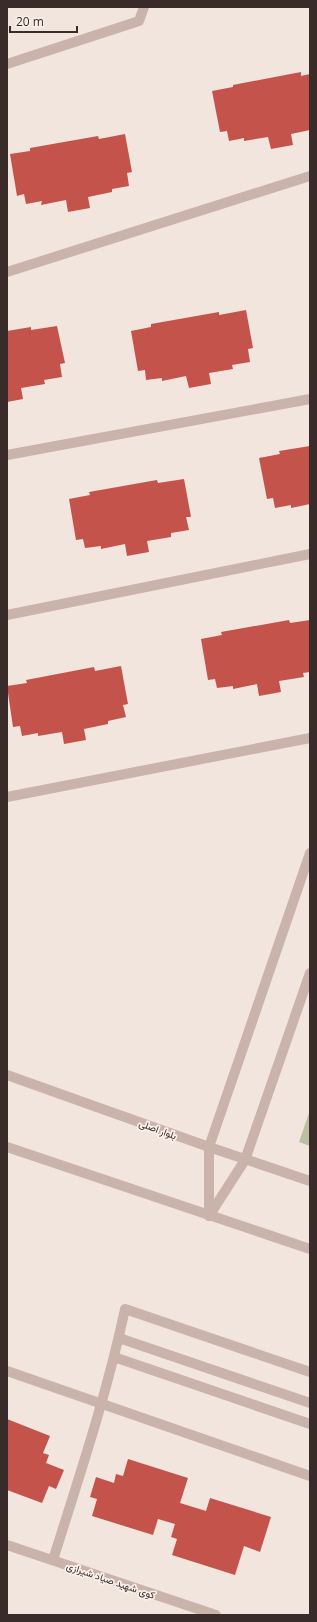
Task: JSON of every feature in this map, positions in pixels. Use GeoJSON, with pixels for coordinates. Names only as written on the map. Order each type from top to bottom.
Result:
{"type":"FeatureCollection","features":[{"type":"Feature","properties":{"kind":"street"},"geometry":{"type":"LineString","coordinates":[[7,64],[139,21],[144,7]]}},
{"type":"Feature","properties":{"kind":"street"},"geometry":{"type":"LineString","coordinates":[[7,272],[310,176]]}},
{"type":"Feature","properties":{"kind":"street"},"geometry":{"type":"LineString","coordinates":[[7,455],[310,399]]}},
{"type":"Feature","properties":{"kind":"street"},"geometry":{"type":"LineString","coordinates":[[7,615],[310,554]]}},
{"type":"Feature","properties":{"kind":"street"},"geometry":{"type":"LineString","coordinates":[[7,797],[310,738]]}},
{"type":"Feature","properties":{"kind":"street"},"geometry":{"type":"LineString","coordinates":[[209,1216],[210,1147],[310,853]]}},
{"type":"Feature","properties":{"kind":"street"},"geometry":{"type":"LineString","coordinates":[[209,1216],[245,1160],[310,973]]}},
{"type":"Feature","properties":{"kind":"street","name":"بلوار اصلی"},"geometry":{"type":"LineString","coordinates":[[7,1075],[245,1160],[310,1181]]}},
{"type":"Feature","properties":{"kind":"street"},"geometry":{"type":"LineString","coordinates":[[7,1147],[310,1249]]}},
{"type":"Feature","properties":{"kind":"street"},"geometry":{"type":"LineString","coordinates":[[54,1560],[101,1404],[119,1338],[124,1309],[310,1372]]}},
{"type":"Feature","properties":{"kind":"street"},"geometry":{"type":"LineString","coordinates":[[119,1338],[310,1403]]}},
{"type":"Feature","properties":{"kind":"street"},"geometry":{"type":"LineString","coordinates":[[114,1357],[310,1424]]}},
{"type":"Feature","properties":{"kind":"street"},"geometry":{"type":"LineString","coordinates":[[7,1371],[310,1476]]}},
{"type":"Feature","properties":{"kind":"street","name":"کوی شهید صیاد شیرازی"},"geometry":{"type":"LineString","coordinates":[[7,1545],[216,1615]]}},
{"type":"Feature","properties":{"kind":"green space"},"geometry":{"type":"Polygon","coordinates":[[[310,1110],[310,1146],[299,1142],[310,1110]]]}},
{"type":"Feature","properties":{"kind":"building"},"geometry":{"type":"Polygon","coordinates":[[[301,72],[301,76],[310,74],[310,130],[291,134],[293,145],[271,149],[268,137],[244,141],[244,138],[229,141],[227,131],[220,132],[212,91],[233,87],[233,85],[301,72]]]}},
{"type":"Feature","properties":{"kind":"building"},"geometry":{"type":"Polygon","coordinates":[[[125,134],[132,172],[127,173],[129,186],[112,189],[112,192],[88,197],[90,208],[68,212],[66,200],[41,205],[42,201],[26,204],[24,194],[17,196],[10,154],[30,151],[30,148],[98,136],[99,139],[125,134]]]}},
{"type":"Feature","properties":{"kind":"building"},"geometry":{"type":"Polygon","coordinates":[[[246,310],[253,348],[248,349],[250,362],[232,365],[233,369],[209,373],[211,384],[189,388],[186,376],[162,381],[162,378],[146,380],[145,370],[138,371],[131,331],[151,327],[151,324],[219,312],[219,315],[246,310]]]}},
{"type":"Feature","properties":{"kind":"building"},"geometry":{"type":"Polygon","coordinates":[[[57,326],[65,363],[60,364],[62,377],[44,380],[45,384],[21,388],[23,399],[7,402],[7,331],[31,327],[31,330],[57,326]]]}},
{"type":"Feature","properties":{"kind":"building"},"geometry":{"type":"Polygon","coordinates":[[[310,446],[310,504],[291,508],[291,505],[275,508],[273,498],[267,499],[259,458],[280,454],[279,451],[310,446]]]}},
{"type":"Feature","properties":{"kind":"building"},"geometry":{"type":"Polygon","coordinates":[[[184,479],[191,517],[186,517],[189,530],[171,533],[171,537],[147,541],[149,552],[127,556],[125,544],[101,549],[101,546],[85,548],[83,539],[76,540],[69,499],[90,495],[89,492],[157,480],[158,483],[184,479]]]}},
{"type":"Feature","properties":{"kind":"building"},"geometry":{"type":"Polygon","coordinates":[[[289,620],[290,623],[310,620],[310,672],[303,673],[304,677],[279,681],[281,692],[259,696],[257,684],[233,689],[233,686],[217,688],[215,679],[208,680],[201,639],[222,635],[221,632],[289,620]]]}},
{"type":"Feature","properties":{"kind":"building"},"geometry":{"type":"Polygon","coordinates":[[[121,666],[128,704],[123,705],[126,717],[108,721],[108,724],[84,729],[86,740],[64,744],[62,732],[38,736],[38,733],[22,736],[20,726],[13,727],[7,686],[27,683],[26,680],[94,667],[95,671],[121,666]]]}},
{"type":"Feature","properties":{"kind":"building"},"geometry":{"type":"Polygon","coordinates":[[[7,1419],[50,1436],[43,1453],[49,1455],[46,1463],[64,1470],[56,1489],[49,1486],[42,1503],[7,1490],[7,1419]]]}},
{"type":"Feature","properties":{"kind":"building"},"geometry":{"type":"Polygon","coordinates":[[[128,1459],[188,1478],[180,1503],[206,1511],[210,1498],[271,1517],[260,1552],[244,1546],[235,1575],[172,1555],[177,1539],[171,1537],[175,1524],[158,1519],[153,1535],[92,1516],[97,1499],[90,1497],[96,1477],[114,1483],[116,1474],[123,1476],[128,1459]]]}}]}
